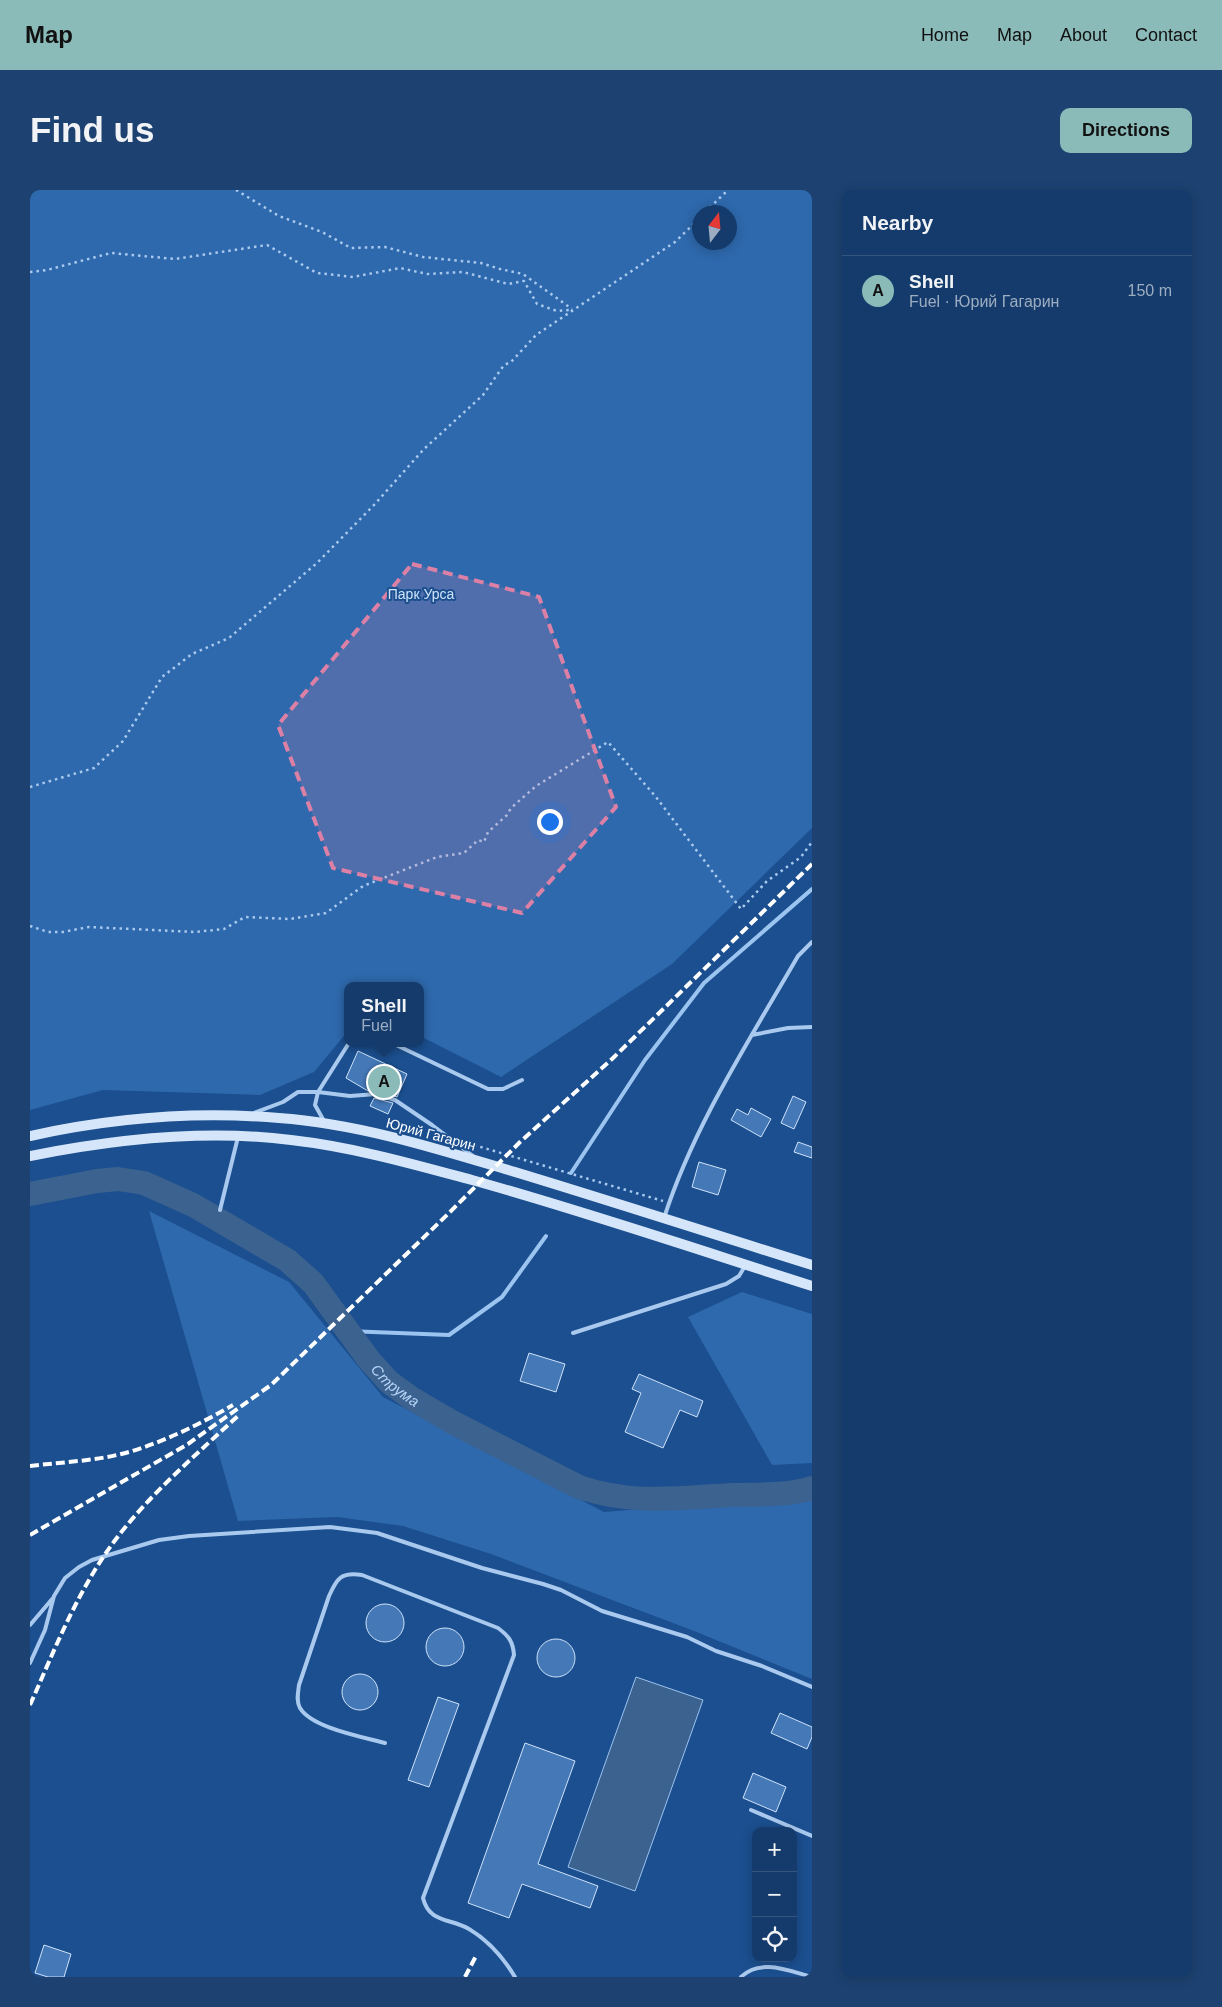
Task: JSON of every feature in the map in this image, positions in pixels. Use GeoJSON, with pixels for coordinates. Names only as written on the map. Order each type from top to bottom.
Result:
{"type":"FeatureCollection","features":[{"type":"Feature","properties":{"kind":"street","name":"Юрий Гагарин"},"geometry":{"type":"LineString","coordinates":[[30,1136],[70,1127],[138,1119],[202,1116],[279,1118],[360,1129],[480,1162],[812,1265]]}},
{"type":"Feature","properties":{"kind":"street"},"geometry":{"type":"LineString","coordinates":[[30,1156],[110,1142],[162,1138],[238,1137],[291,1140],[368,1153],[437,1170],[544,1200],[812,1286]]}},
{"type":"Feature","properties":{"kind":"lane"},"geometry":{"type":"LineString","coordinates":[[664,1218],[677,1179],[698,1133],[798,956],[812,942]]}},
{"type":"Feature","properties":{"kind":"lane"},"geometry":{"type":"LineString","coordinates":[[752,1035],[788,1028],[812,1027]]}},
{"type":"Feature","properties":{"kind":"lane"},"geometry":{"type":"LineString","coordinates":[[326,1124],[315,1105],[318,1092],[346,1047]]}},
{"type":"Feature","properties":{"kind":"lane"},"geometry":{"type":"LineString","coordinates":[[400,1047],[488,1090],[503,1090],[522,1080]]}},
{"type":"Feature","properties":{"kind":"lane"},"geometry":{"type":"LineString","coordinates":[[246,1117],[283,1102],[298,1092],[318,1092],[350,1096],[376,1094],[395,1100],[454,1141],[480,1162]]}},
{"type":"Feature","properties":{"kind":"lane"},"geometry":{"type":"LineString","coordinates":[[220,1210],[238,1137]]}},
{"type":"Feature","properties":{"kind":"lane"},"geometry":{"type":"LineString","coordinates":[[573,1333],[726,1284],[739,1276],[746,1265]]}},
{"type":"Feature","properties":{"kind":"lane"},"geometry":{"type":"LineString","coordinates":[[30,1624],[54,1596],[65,1578],[92,1560],[159,1540],[330,1527],[378,1534],[482,1568],[543,1584],[560,1590],[602,1611],[687,1637],[716,1651],[762,1666],[812,1687]]}},
{"type":"Feature","properties":{"kind":"lane"},"geometry":{"type":"LineString","coordinates":[[385,1743],[317,1723],[307,1716],[300,1707],[297,1696],[329,1596],[340,1577],[350,1573],[362,1575],[498,1628],[509,1636],[513,1645],[514,1655],[423,1898],[425,1907],[432,1915],[467,1928],[491,1945],[508,1964],[515,1977]]}},
{"type":"Feature","properties":{"kind":"lane"},"geometry":{"type":"LineString","coordinates":[[30,1662],[45,1630],[54,1596]]}},
{"type":"Feature","properties":{"kind":"lane"},"geometry":{"type":"LineString","coordinates":[[751,1810],[812,1836]]}},
{"type":"Feature","properties":{"kind":"lane"},"geometry":{"type":"LineString","coordinates":[[741,1977],[747,1971],[769,1966],[812,1977]]}},
{"type":"Feature","properties":{"kind":"path"},"geometry":{"type":"LineString","coordinates":[[236,190],[279,216],[322,232],[351,248],[385,247],[423,257],[481,263],[523,274],[572,310]]}},
{"type":"Feature","properties":{"kind":"path"},"geometry":{"type":"LineString","coordinates":[[712,205],[728,190]]}},
{"type":"Feature","properties":{"kind":"path"},"geometry":{"type":"LineString","coordinates":[[30,787],[94,768],[123,741],[162,677],[192,654],[229,638],[317,563],[374,504],[424,448],[483,395],[504,365],[511,362],[536,335],[675,242],[692,226]]}},
{"type":"Feature","properties":{"kind":"path"},"geometry":{"type":"LineString","coordinates":[[30,272],[46,270],[111,253],[175,260],[267,245],[317,273],[353,277],[400,268],[427,274],[462,272],[508,284],[524,281],[537,304],[557,311],[572,310]]}},
{"type":"Feature","properties":{"kind":"path"},"geometry":{"type":"LineString","coordinates":[[30,926],[48,932],[63,932],[89,927],[195,932],[224,929],[245,917],[290,918],[326,913],[363,886],[437,857],[464,853],[478,840],[484,842],[488,832],[536,786],[608,742],[656,797],[741,909],[767,881],[801,857],[812,842]]}},
{"type":"Feature","properties":{"kind":"path"},"geometry":{"type":"LineString","coordinates":[[454,1141],[482,1147],[669,1202]]}},
{"type":"Feature","properties":{"kind":"highlighted area"},"geometry":{"type":"Polygon","coordinates":[[[412,564],[539,597],[616,807],[522,913],[333,868],[278,725],[412,564]]]}},
{"type":"Feature","properties":{"kind":"green space","name":"Парк Урса"},"geometry":{"type":"Polygon","coordinates":[[[30,190],[812,190],[812,828],[672,964],[501,1077],[424,1038],[424,982],[344,982],[344,1036],[314,1072],[260,1095],[103,1090],[30,1110],[30,190]]]}},
{"type":"Feature","properties":{"kind":"green space"},"geometry":{"type":"Polygon","coordinates":[[[149,1211],[289,1282],[383,1397],[604,1512],[812,1495],[812,1679],[694,1631],[491,1554],[403,1526],[337,1517],[238,1521],[149,1211]]]}},
{"type":"Feature","properties":{"kind":"green space"},"geometry":{"type":"Polygon","coordinates":[[[742,1292],[812,1314],[812,1463],[772,1465],[688,1317],[742,1292]]]}},
{"type":"Feature","properties":{"kind":"shaded area"},"geometry":{"type":"Polygon","coordinates":[[[636,1677],[703,1700],[635,1891],[568,1867],[636,1677]]]}},
{"type":"Feature","properties":{"kind":"building"},"geometry":{"type":"Polygon","coordinates":[[[358,1051],[407,1074],[397,1097],[377,1090],[368,1091],[346,1078],[358,1051]]]}},
{"type":"Feature","properties":{"kind":"building"},"geometry":{"type":"Polygon","coordinates":[[[793,1096],[806,1102],[794,1129],[781,1123],[793,1096]]]}},
{"type":"Feature","properties":{"kind":"building"},"geometry":{"type":"Polygon","coordinates":[[[374,1098],[393,1103],[388,1114],[370,1106],[374,1098]]]}},
{"type":"Feature","properties":{"kind":"building"},"geometry":{"type":"Polygon","coordinates":[[[751,1108],[771,1119],[761,1137],[731,1120],[737,1109],[748,1115],[751,1108]]]}},
{"type":"Feature","properties":{"kind":"building"},"geometry":{"type":"Polygon","coordinates":[[[798,1142],[812,1147],[812,1158],[794,1152],[798,1142]]]}},
{"type":"Feature","properties":{"kind":"building"},"geometry":{"type":"Polygon","coordinates":[[[699,1162],[726,1170],[718,1195],[692,1187],[699,1162]]]}},
{"type":"Feature","properties":{"kind":"building"},"geometry":{"type":"Polygon","coordinates":[[[529,1353],[565,1364],[556,1392],[520,1381],[529,1353]]]}},
{"type":"Feature","properties":{"kind":"building"},"geometry":{"type":"Polygon","coordinates":[[[639,1374],[703,1401],[697,1417],[680,1410],[663,1448],[625,1432],[641,1393],[632,1389],[639,1374]]]}},
{"type":"Feature","properties":{"kind":"building"},"geometry":{"type":"Polygon","coordinates":[[[385,1604],[399,1609],[404,1623],[399,1637],[385,1642],[371,1637],[366,1623],[371,1609],[385,1604]]]}},
{"type":"Feature","properties":{"kind":"building"},"geometry":{"type":"Polygon","coordinates":[[[445,1628],[459,1633],[464,1647],[459,1661],[445,1666],[431,1661],[426,1647],[431,1633],[445,1628]]]}},
{"type":"Feature","properties":{"kind":"building"},"geometry":{"type":"Polygon","coordinates":[[[556,1639],[569,1645],[575,1658],[569,1671],[556,1677],[543,1671],[537,1658],[543,1645],[556,1639]]]}},
{"type":"Feature","properties":{"kind":"building"},"geometry":{"type":"Polygon","coordinates":[[[360,1674],[367,1675],[373,1679],[377,1685],[377,1699],[373,1705],[367,1709],[360,1710],[353,1709],[347,1705],[343,1699],[342,1692],[343,1685],[347,1679],[353,1675],[360,1674]]]}},
{"type":"Feature","properties":{"kind":"building"},"geometry":{"type":"Polygon","coordinates":[[[438,1697],[459,1704],[429,1787],[408,1780],[438,1697]]]}},
{"type":"Feature","properties":{"kind":"building"},"geometry":{"type":"Polygon","coordinates":[[[780,1713],[812,1727],[812,1737],[807,1749],[771,1733],[780,1713]]]}},
{"type":"Feature","properties":{"kind":"building"},"geometry":{"type":"Polygon","coordinates":[[[525,1743],[575,1761],[538,1864],[598,1886],[590,1908],[522,1884],[509,1918],[468,1903],[525,1743]]]}},
{"type":"Feature","properties":{"kind":"building"},"geometry":{"type":"Polygon","coordinates":[[[753,1773],[786,1787],[776,1812],[743,1798],[753,1773]]]}},
{"type":"Feature","properties":{"kind":"building"},"geometry":{"type":"Polygon","coordinates":[[[44,1945],[71,1954],[64,1977],[48,1977],[35,1973],[44,1945]]]}},
{"type":"Feature","properties":{"kind":"waterway"},"geometry":{"type":"LineString","coordinates":[[571,1173],[645,1060],[704,983],[812,889]]}},
{"type":"Feature","properties":{"kind":"waterway","name":"Струма"},"geometry":{"type":"LineString","coordinates":[[30,1194],[97,1181],[118,1179],[144,1183],[193,1205],[287,1260],[313,1283],[369,1360],[389,1382],[411,1398],[452,1422],[579,1487],[599,1493],[655,1499],[783,1493],[812,1488]]}},
{"type":"Feature","properties":{"kind":"waterway"},"geometry":{"type":"LineString","coordinates":[[347,1331],[449,1335],[502,1297],[546,1236]]}},
{"type":"Feature","properties":{"kind":"railway"},"geometry":{"type":"LineString","coordinates":[[30,1535],[188,1444],[271,1385],[520,1142],[612,1059],[812,864]]}},
{"type":"Feature","properties":{"kind":"railway"},"geometry":{"type":"LineString","coordinates":[[30,1466],[92,1459],[129,1452],[182,1432],[233,1405]]}},
{"type":"Feature","properties":{"kind":"railway"},"geometry":{"type":"LineString","coordinates":[[30,1705],[58,1641],[102,1558],[129,1522],[159,1490],[240,1414]]}},
{"type":"Feature","properties":{"kind":"railway"},"geometry":{"type":"LineString","coordinates":[[465,1977],[476,1956]]}},
{"type":"Feature","properties":{"kind":"place","name":"Shell"},"geometry":{"type":"Point","coordinates":[384,1082]}}]}
